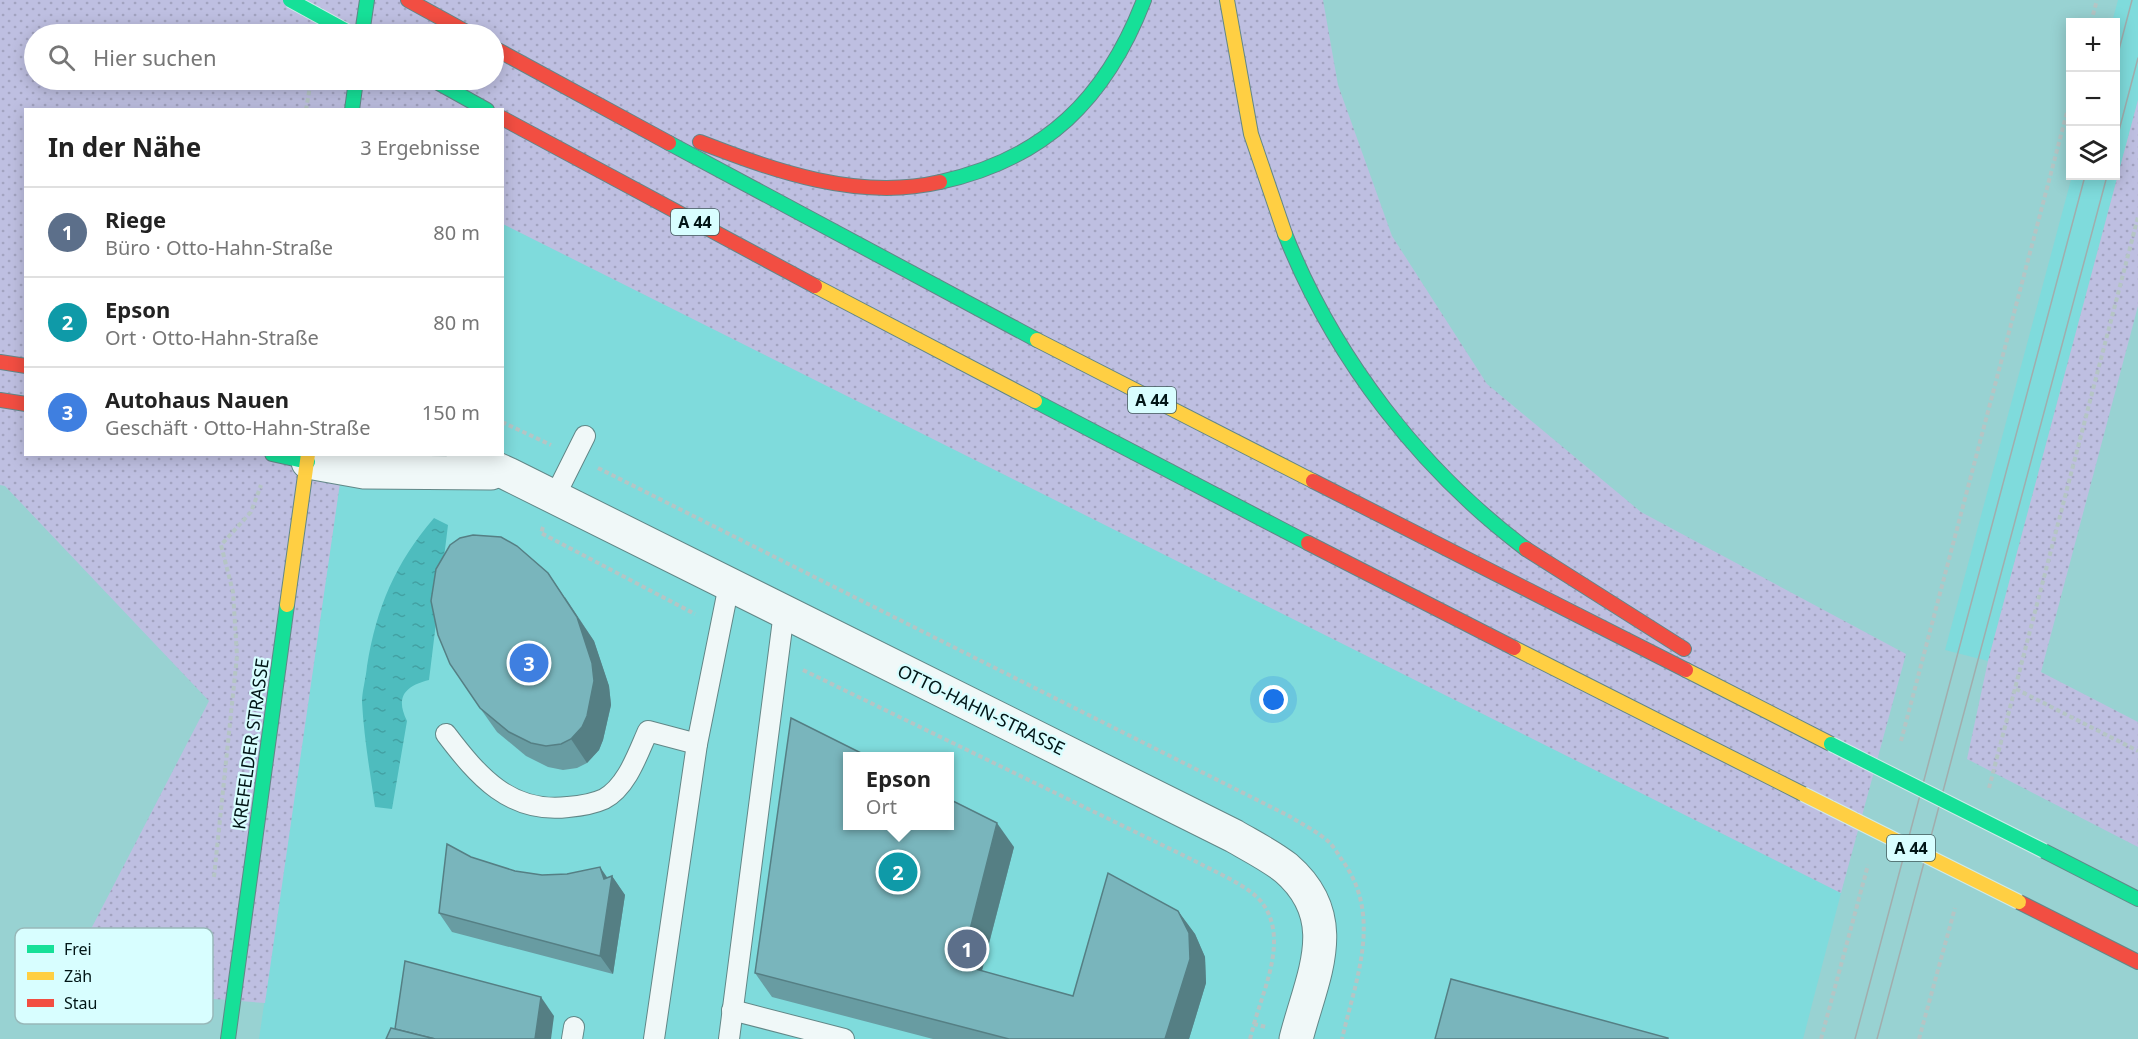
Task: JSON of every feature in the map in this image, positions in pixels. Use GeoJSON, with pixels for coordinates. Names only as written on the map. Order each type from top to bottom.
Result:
{"type":"FeatureCollection","features":[{"type":"Feature","properties":{"kind":"main road"},"geometry":{"type":"LineString","coordinates":[[290,0],[334,24]]}},
{"type":"Feature","properties":{"kind":"main road"},"geometry":{"type":"LineString","coordinates":[[364,24],[367,0]]}},
{"type":"Feature","properties":{"kind":"main road"},"geometry":{"type":"LineString","coordinates":[[408,0],[452,24]]}},
{"type":"Feature","properties":{"kind":"main road"},"geometry":{"type":"LineString","coordinates":[[516,60],[646,120],[759,163],[842,184],[881,188],[921,186],[952,182],[996,166],[1028,149],[1067,121],[1092,94],[1116,62],[1131,35],[1144,0]]}},
{"type":"Feature","properties":{"kind":"main road"},"geometry":{"type":"LineString","coordinates":[[1227,0],[1244,102],[1271,200],[1301,275],[1320,310],[1368,384],[1444,478],[1507,535],[1704,662],[1796,727]]}},
{"type":"Feature","properties":{"kind":"main road","name":"A 44"},"geometry":{"type":"LineString","coordinates":[[504,53],[1026,335],[2138,899]]}},
{"type":"Feature","properties":{"kind":"main road"},"geometry":{"type":"LineString","coordinates":[[352,108],[355,90]]}},
{"type":"Feature","properties":{"kind":"main road"},"geometry":{"type":"LineString","coordinates":[[451,90],[483,108]]}},
{"type":"Feature","properties":{"kind":"main road","name":"A 44"},"geometry":{"type":"LineString","coordinates":[[504,119],[965,367],[2138,963]]}},
{"type":"Feature","properties":{"kind":"main road"},"geometry":{"type":"LineString","coordinates":[[0,362],[24,366]]}},
{"type":"Feature","properties":{"kind":"main road"},"geometry":{"type":"LineString","coordinates":[[0,400],[24,404]]}},
{"type":"Feature","properties":{"kind":"main road"},"geometry":{"type":"LineString","coordinates":[[290,456],[308,458]]}},
{"type":"Feature","properties":{"kind":"main road","name":"KREFELDER STRASSE"},"geometry":{"type":"LineString","coordinates":[[228,1039],[308,458]]}},
{"type":"Feature","properties":{"kind":"street","name":"OTTO-HAHN-STRASSE"},"geometry":{"type":"LineString","coordinates":[[467,456],[1234,836],[1285,868],[1311,896],[1322,928],[1316,969],[1296,1039]]}},
{"type":"Feature","properties":{"kind":"street","name":"OTTO-HAHN-STRASSE"},"geometry":{"type":"LineString","coordinates":[[308,458],[364,472],[507,474]]}},
{"type":"Feature","properties":{"kind":"lane"},"geometry":{"type":"LineString","coordinates":[[554,498],[585,436]]}},
{"type":"Feature","properties":{"kind":"lane"},"geometry":{"type":"LineString","coordinates":[[654,1039],[697,744],[729,585]]}},
{"type":"Feature","properties":{"kind":"lane"},"geometry":{"type":"LineString","coordinates":[[729,1039],[784,612]]}},
{"type":"Feature","properties":{"kind":"lane"},"geometry":{"type":"LineString","coordinates":[[446,734],[488,783],[514,800],[537,808],[583,805],[605,799],[633,765],[648,731],[697,744]]}},
{"type":"Feature","properties":{"kind":"lane"},"geometry":{"type":"LineString","coordinates":[[732,1010],[844,1039]]}},
{"type":"Feature","properties":{"kind":"path"},"geometry":{"type":"LineString","coordinates":[[2092,18],[2097,0]]}},
{"type":"Feature","properties":{"kind":"path"},"geometry":{"type":"LineString","coordinates":[[306,108],[309,90]]}},
{"type":"Feature","properties":{"kind":"path"},"geometry":{"type":"LineString","coordinates":[[1899,747],[2066,116]]}},
{"type":"Feature","properties":{"kind":"path"},"geometry":{"type":"LineString","coordinates":[[1988,790],[2138,217]]}},
{"type":"Feature","properties":{"kind":"path"},"geometry":{"type":"LineString","coordinates":[[213,884],[237,656],[234,592],[221,545],[251,512],[258,497],[262,477]]}},
{"type":"Feature","properties":{"kind":"path"},"geometry":{"type":"LineString","coordinates":[[554,498],[541,533],[721,627]]}},
{"type":"Feature","properties":{"kind":"path"},"geometry":{"type":"LineString","coordinates":[[779,658],[1193,860],[1244,889],[1263,903],[1275,944],[1254,1024]]}},
{"type":"Feature","properties":{"kind":"path"},"geometry":{"type":"LineString","coordinates":[[2016,689],[2138,751]]}},
{"type":"Feature","properties":{"kind":"path"},"geometry":{"type":"LineString","coordinates":[[1821,1039],[1869,863]]}},
{"type":"Feature","properties":{"kind":"path"},"geometry":{"type":"LineString","coordinates":[[1919,1039],[1957,902]]}},
{"type":"Feature","properties":{"kind":"shaded area"},"geometry":{"type":"Polygon","coordinates":[[[0,0],[1323,0],[1338,85],[1392,236],[1487,384],[1641,512],[1906,654],[1841,893],[504,224],[504,108],[24,108],[24,456],[344,456],[265,1003],[213,999],[213,928],[92,928],[209,701],[5,486],[0,485],[0,0]]]}},
{"type":"Feature","properties":{"kind":"shaded area"},"geometry":{"type":"Polygon","coordinates":[[[2118,0],[2138,0],[2138,100],[2120,167],[2120,18],[2113,18],[2118,0]]]}},
{"type":"Feature","properties":{"kind":"shaded area"},"geometry":{"type":"Polygon","coordinates":[[[2138,100],[2138,306],[2041,672],[2138,722],[2138,847],[1967,759],[1988,661],[2117,180],[2120,180],[2120,167],[2138,100]]]}},
{"type":"Feature","properties":{"kind":"shaded area"},"geometry":{"type":"Polygon","coordinates":[[[2071,180],[2117,180],[1988,661],[1945,650],[2071,180]]]}},
{"type":"Feature","properties":{"kind":"shaded area"},"geometry":{"type":"Polygon","coordinates":[[[504,224],[1841,893],[1803,1039],[259,1039],[344,456],[504,456],[504,224]]]}},
{"type":"Feature","properties":{"kind":"water"},"geometry":{"type":"Polygon","coordinates":[[[434,518],[448,525],[429,680],[408,689],[404,694],[402,705],[407,721],[392,809],[375,807],[362,702],[371,644],[382,605],[398,569],[434,518]]]}},
{"type":"Feature","properties":{"kind":"building"},"geometry":{"type":"Polygon","coordinates":[[[473,535],[501,537],[517,546],[548,573],[577,617],[592,663],[594,681],[587,716],[582,727],[571,739],[561,744],[546,746],[531,743],[509,732],[480,708],[450,664],[438,635],[431,601],[436,569],[450,545],[460,538],[473,535]]]}},
{"type":"Feature","properties":{"kind":"building"},"geometry":{"type":"Polygon","coordinates":[[[791,718],[859,752],[843,752],[843,830],[954,830],[954,802],[997,823],[961,965],[1073,996],[1108,873],[1178,911],[1189,933],[1190,959],[1165,1039],[1009,1039],[755,973],[791,718]]]}},
{"type":"Feature","properties":{"kind":"building"},"geometry":{"type":"Polygon","coordinates":[[[447,844],[471,857],[515,871],[542,875],[567,874],[600,867],[604,879],[612,876],[600,956],[439,913],[447,844]]]}},
{"type":"Feature","properties":{"kind":"building"},"geometry":{"type":"Polygon","coordinates":[[[405,961],[541,997],[535,1039],[435,1039],[395,1029],[405,961]]]}},
{"type":"Feature","properties":{"kind":"building"},"geometry":{"type":"Polygon","coordinates":[[[1451,979],[1668,1038],[1668,1039],[1435,1039],[1451,979]]]}},
{"type":"Feature","properties":{"kind":"building"},"geometry":{"type":"Polygon","coordinates":[[[391,1028],[435,1039],[386,1039],[391,1028]]]}},
{"type":"Feature","properties":{"kind":"tram line"},"geometry":{"type":"LineString","coordinates":[[2120,46],[2132,0]]}},
{"type":"Feature","properties":{"kind":"tram line"},"geometry":{"type":"LineString","coordinates":[[2120,127],[2138,58]]}},
{"type":"Feature","properties":{"kind":"tram line"},"geometry":{"type":"LineString","coordinates":[[1855,1039],[2084,180]]}},
{"type":"Feature","properties":{"kind":"tram line"},"geometry":{"type":"LineString","coordinates":[[1877,1039],[2106,180]]}},
{"type":"Feature","properties":{"kind":"traffic: fast"},"geometry":{"type":"LineString","coordinates":[[290,0],[334,24]]}},
{"type":"Feature","properties":{"kind":"traffic: fast"},"geometry":{"type":"LineString","coordinates":[[363,24],[367,0]]}},
{"type":"Feature","properties":{"kind":"traffic: fast"},"geometry":{"type":"LineString","coordinates":[[940,182],[977,172],[1011,158],[1041,140],[1067,119],[1090,95],[1111,67],[1129,35],[1144,0]]}},
{"type":"Feature","properties":{"kind":"traffic: fast"},"geometry":{"type":"LineString","coordinates":[[352,108],[355,90]]}},
{"type":"Feature","properties":{"kind":"traffic: fast"},"geometry":{"type":"LineString","coordinates":[[451,90],[483,108]]}},
{"type":"Feature","properties":{"kind":"traffic: fast"},"geometry":{"type":"LineString","coordinates":[[669,143],[1037,340]]}},
{"type":"Feature","properties":{"kind":"traffic: fast"},"geometry":{"type":"LineString","coordinates":[[1285,234],[1328,324],[1384,408],[1416,447],[1451,483],[1487,518],[1526,549]]}},
{"type":"Feature","properties":{"kind":"traffic: fast"},"geometry":{"type":"LineString","coordinates":[[1035,401],[1308,543]]}},
{"type":"Feature","properties":{"kind":"traffic: fast"},"geometry":{"type":"LineString","coordinates":[[281,456],[308,462]]}},
{"type":"Feature","properties":{"kind":"traffic: fast"},"geometry":{"type":"LineString","coordinates":[[228,1039],[287,605]]}},
{"type":"Feature","properties":{"kind":"traffic: fast"},"geometry":{"type":"LineString","coordinates":[[1831,744],[2044,851]]}},
{"type":"Feature","properties":{"kind":"traffic: fast"},"geometry":{"type":"LineString","coordinates":[[2044,851],[2138,899]]}},
{"type":"Feature","properties":{"kind":"traffic: slow"},"geometry":{"type":"LineString","coordinates":[[1227,0],[1251,134],[1285,234]]}},
{"type":"Feature","properties":{"kind":"traffic: slow"},"geometry":{"type":"LineString","coordinates":[[815,286],[1035,401]]}},
{"type":"Feature","properties":{"kind":"traffic: slow"},"geometry":{"type":"LineString","coordinates":[[1037,340],[1313,481]]}},
{"type":"Feature","properties":{"kind":"traffic: slow"},"geometry":{"type":"LineString","coordinates":[[287,605],[308,456]]}},
{"type":"Feature","properties":{"kind":"traffic: slow"},"geometry":{"type":"LineString","coordinates":[[1514,648],[1803,794]]}},
{"type":"Feature","properties":{"kind":"traffic: slow"},"geometry":{"type":"LineString","coordinates":[[1686,670],[1831,744]]}},
{"type":"Feature","properties":{"kind":"traffic: slow"},"geometry":{"type":"LineString","coordinates":[[1803,794],[2019,902]]}},
{"type":"Feature","properties":{"kind":"traffic: jam"},"geometry":{"type":"LineString","coordinates":[[408,0],[452,24]]}},
{"type":"Feature","properties":{"kind":"traffic: jam"},"geometry":{"type":"LineString","coordinates":[[504,53],[669,143]]}},
{"type":"Feature","properties":{"kind":"traffic: jam"},"geometry":{"type":"LineString","coordinates":[[504,119],[815,286]]}},
{"type":"Feature","properties":{"kind":"traffic: jam"},"geometry":{"type":"LineString","coordinates":[[700,142],[758,163],[817,180],[878,188],[909,187],[940,182]]}},
{"type":"Feature","properties":{"kind":"traffic: jam"},"geometry":{"type":"LineString","coordinates":[[0,362],[24,366]]}},
{"type":"Feature","properties":{"kind":"traffic: jam"},"geometry":{"type":"LineString","coordinates":[[0,400],[24,404]]}},
{"type":"Feature","properties":{"kind":"traffic: jam"},"geometry":{"type":"LineString","coordinates":[[1313,481],[1686,670]]}},
{"type":"Feature","properties":{"kind":"traffic: jam"},"geometry":{"type":"LineString","coordinates":[[1308,543],[1514,648]]}},
{"type":"Feature","properties":{"kind":"traffic: jam"},"geometry":{"type":"LineString","coordinates":[[1526,549],[1684,649]]}},
{"type":"Feature","properties":{"kind":"traffic: jam"},"geometry":{"type":"LineString","coordinates":[[2019,902],[2138,962]]}},
{"type":"Feature","properties":{"kind":"place","name":"Autohaus Nauen"},"geometry":{"type":"Point","coordinates":[529,663]}},
{"type":"Feature","properties":{"kind":"place","name":"Epson"},"geometry":{"type":"Point","coordinates":[898,872]}},
{"type":"Feature","properties":{"kind":"place","name":"Riege"},"geometry":{"type":"Point","coordinates":[967,949]}}]}
